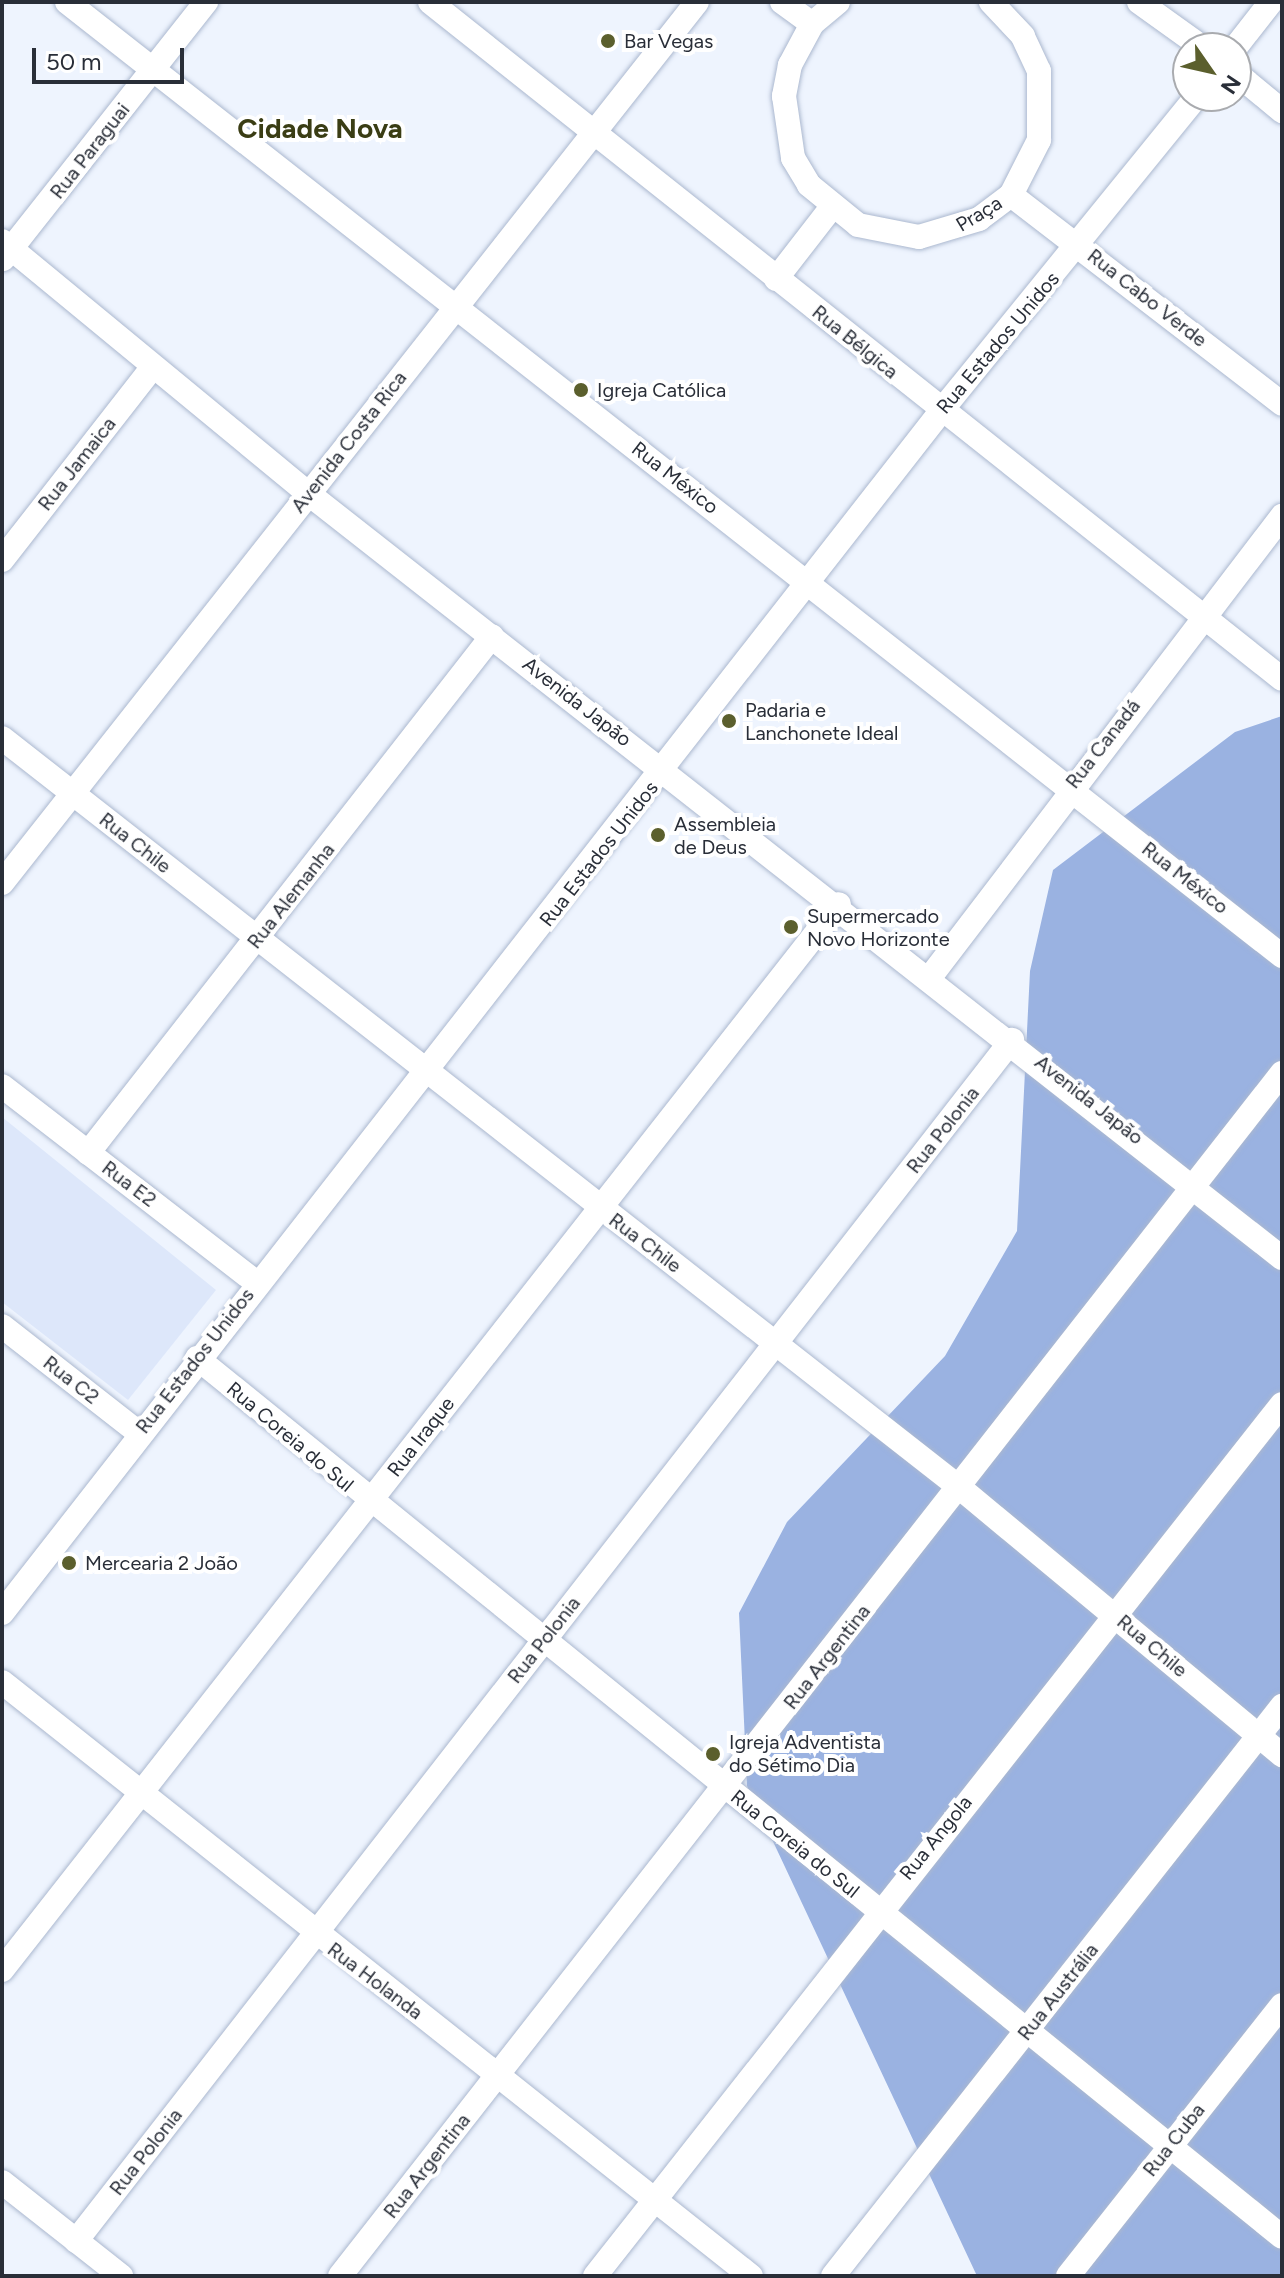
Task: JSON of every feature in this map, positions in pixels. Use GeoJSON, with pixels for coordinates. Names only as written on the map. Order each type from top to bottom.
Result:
{"type":"FeatureCollection","features":[{"type":"Feature","properties":{"kind":"street","name":"Rua México"},"geometry":{"type":"LineString","coordinates":[[67,2],[1282,956]]}},
{"type":"Feature","properties":{"kind":"street","name":"Rua Paraguai"},"geometry":{"type":"LineString","coordinates":[[5,250],[154,70],[206,2]]}},
{"type":"Feature","properties":{"kind":"street","name":"Rua Bélgica"},"geometry":{"type":"LineString","coordinates":[[430,2],[1282,679]]}},
{"type":"Feature","properties":{"kind":"street","name":"Avenida Costa Rica"},"geometry":{"type":"LineString","coordinates":[[2,883],[697,2]]}},
{"type":"Feature","properties":{"kind":"street"},"geometry":{"type":"LineString","coordinates":[[782,2],[812,24]]}},
{"type":"Feature","properties":{"kind":"street","name":"Praça"},"geometry":{"type":"LineString","coordinates":[[838,2],[812,24],[790,65],[785,128],[793,158],[831,208],[887,235],[919,237],[979,219],[1011,195],[1039,140],[1044,105],[1023,36],[996,3]]}},
{"type":"Feature","properties":{"kind":"street"},"geometry":{"type":"LineString","coordinates":[[1139,2],[1181,32]]}},
{"type":"Feature","properties":{"kind":"street"},"geometry":{"type":"LineString","coordinates":[[1248,32],[1271,2]]}},
{"type":"Feature","properties":{"kind":"street"},"geometry":{"type":"LineString","coordinates":[[1252,86],[1282,111]]}},
{"type":"Feature","properties":{"kind":"street","name":"Rua Estados Unidos"},"geometry":{"type":"LineString","coordinates":[[2,1613],[256,1282],[427,1073],[941,411],[1080,245],[1184,112]]}},
{"type":"Feature","properties":{"kind":"street","name":"Rua Cabo Verde"},"geometry":{"type":"LineString","coordinates":[[1011,195],[1080,245],[1282,404]]}},
{"type":"Feature","properties":{"kind":"street"},"geometry":{"type":"LineString","coordinates":[[776,279],[831,208]]}},
{"type":"Feature","properties":{"kind":"street","name":"Avenida Japão"},"geometry":{"type":"LineString","coordinates":[[5,250],[309,494],[1197,1185],[1282,1258]]}},
{"type":"Feature","properties":{"kind":"street","name":"Rua Jamaica"},"geometry":{"type":"LineString","coordinates":[[2,560],[153,367]]}},
{"type":"Feature","properties":{"kind":"street","name":"Rua Canadá"},"geometry":{"type":"LineString","coordinates":[[931,976],[1069,786],[1282,516]]}},
{"type":"Feature","properties":{"kind":"street","name":"Rua Alemanha"},"geometry":{"type":"LineString","coordinates":[[88,1153],[492,636]]}},
{"type":"Feature","properties":{"kind":"street","name":"Rua Chile"},"geometry":{"type":"LineString","coordinates":[[2,738],[959,1487],[1282,1755]]}},
{"type":"Feature","properties":{"kind":"street","name":"Rua Iraque"},"geometry":{"type":"LineString","coordinates":[[2,1970],[839,904]]}},
{"type":"Feature","properties":{"kind":"street","name":"Rua Polonia"},"geometry":{"type":"LineString","coordinates":[[76,2241],[1012,1040]]}},
{"type":"Feature","properties":{"kind":"street","name":"Rua Argentina"},"geometry":{"type":"LineString","coordinates":[[340,2276],[1282,1073]]}},
{"type":"Feature","properties":{"kind":"street","name":"Rua E2"},"geometry":{"type":"LineString","coordinates":[[2,1086],[256,1282]]}},
{"type":"Feature","properties":{"kind":"street","name":"Rua C2"},"geometry":{"type":"LineString","coordinates":[[2,1326],[139,1433]]}},
{"type":"Feature","properties":{"kind":"street","name":"Rua Coreia do Sul"},"geometry":{"type":"LineString","coordinates":[[197,1358],[541,1644],[725,1788],[1167,2148],[1282,2237]]}},
{"type":"Feature","properties":{"kind":"street","name":"Rua Angola"},"geometry":{"type":"LineString","coordinates":[[595,2276],[878,1911],[1282,1404]]}},
{"type":"Feature","properties":{"kind":"street","name":"Rua Holanda"},"geometry":{"type":"LineString","coordinates":[[2,1682],[315,1935],[499,2075],[751,2276]]}},
{"type":"Feature","properties":{"kind":"street","name":"Rua Austrália"},"geometry":{"type":"LineString","coordinates":[[833,2276],[1282,1706]]}},
{"type":"Feature","properties":{"kind":"street","name":"Rua Cuba"},"geometry":{"type":"LineString","coordinates":[[1068,2276],[1282,2005]]}},
{"type":"Feature","properties":{"kind":"street"},"geometry":{"type":"LineString","coordinates":[[2,2182],[121,2276]]}},
{"type":"Feature","properties":{"kind":"shaded area"},"geometry":{"type":"Polygon","coordinates":[[[2,1117],[216,1290],[128,1400],[2,1302],[2,1117]]]}},
{"type":"Feature","properties":{"kind":"water"},"geometry":{"type":"Polygon","coordinates":[[[1282,716],[1282,2276],[977,2276],[747,1786],[739,1613],[787,1522],[945,1356],[1017,1231],[1030,971],[1053,870],[1235,732],[1282,716]]]}},
{"type":"Feature","properties":{"kind":"place","name":"Bar Vegas"},"geometry":{"type":"Point","coordinates":[608,41]}},
{"type":"Feature","properties":{"kind":"place","name":"Igreja Católica"},"geometry":{"type":"Point","coordinates":[581,390]}},
{"type":"Feature","properties":{"kind":"place","name":"Padaria e Lanchonete Ideal"},"geometry":{"type":"Point","coordinates":[729,721]}},
{"type":"Feature","properties":{"kind":"place","name":"Assembleia de Deus"},"geometry":{"type":"Point","coordinates":[658,835]}},
{"type":"Feature","properties":{"kind":"place","name":"Supermercado Novo Horizonte"},"geometry":{"type":"Point","coordinates":[791,927]}},
{"type":"Feature","properties":{"kind":"place","name":"Mercearia 2 João"},"geometry":{"type":"Point","coordinates":[69,1563]}},
{"type":"Feature","properties":{"kind":"place","name":"Igreja Adventista do Sétimo Dia"},"geometry":{"type":"Point","coordinates":[713,1754]}},
{"type":"Feature","properties":{"kind":"district","name":"Cidade Nova"},"geometry":{"type":"Point","coordinates":[320,128]}}]}
